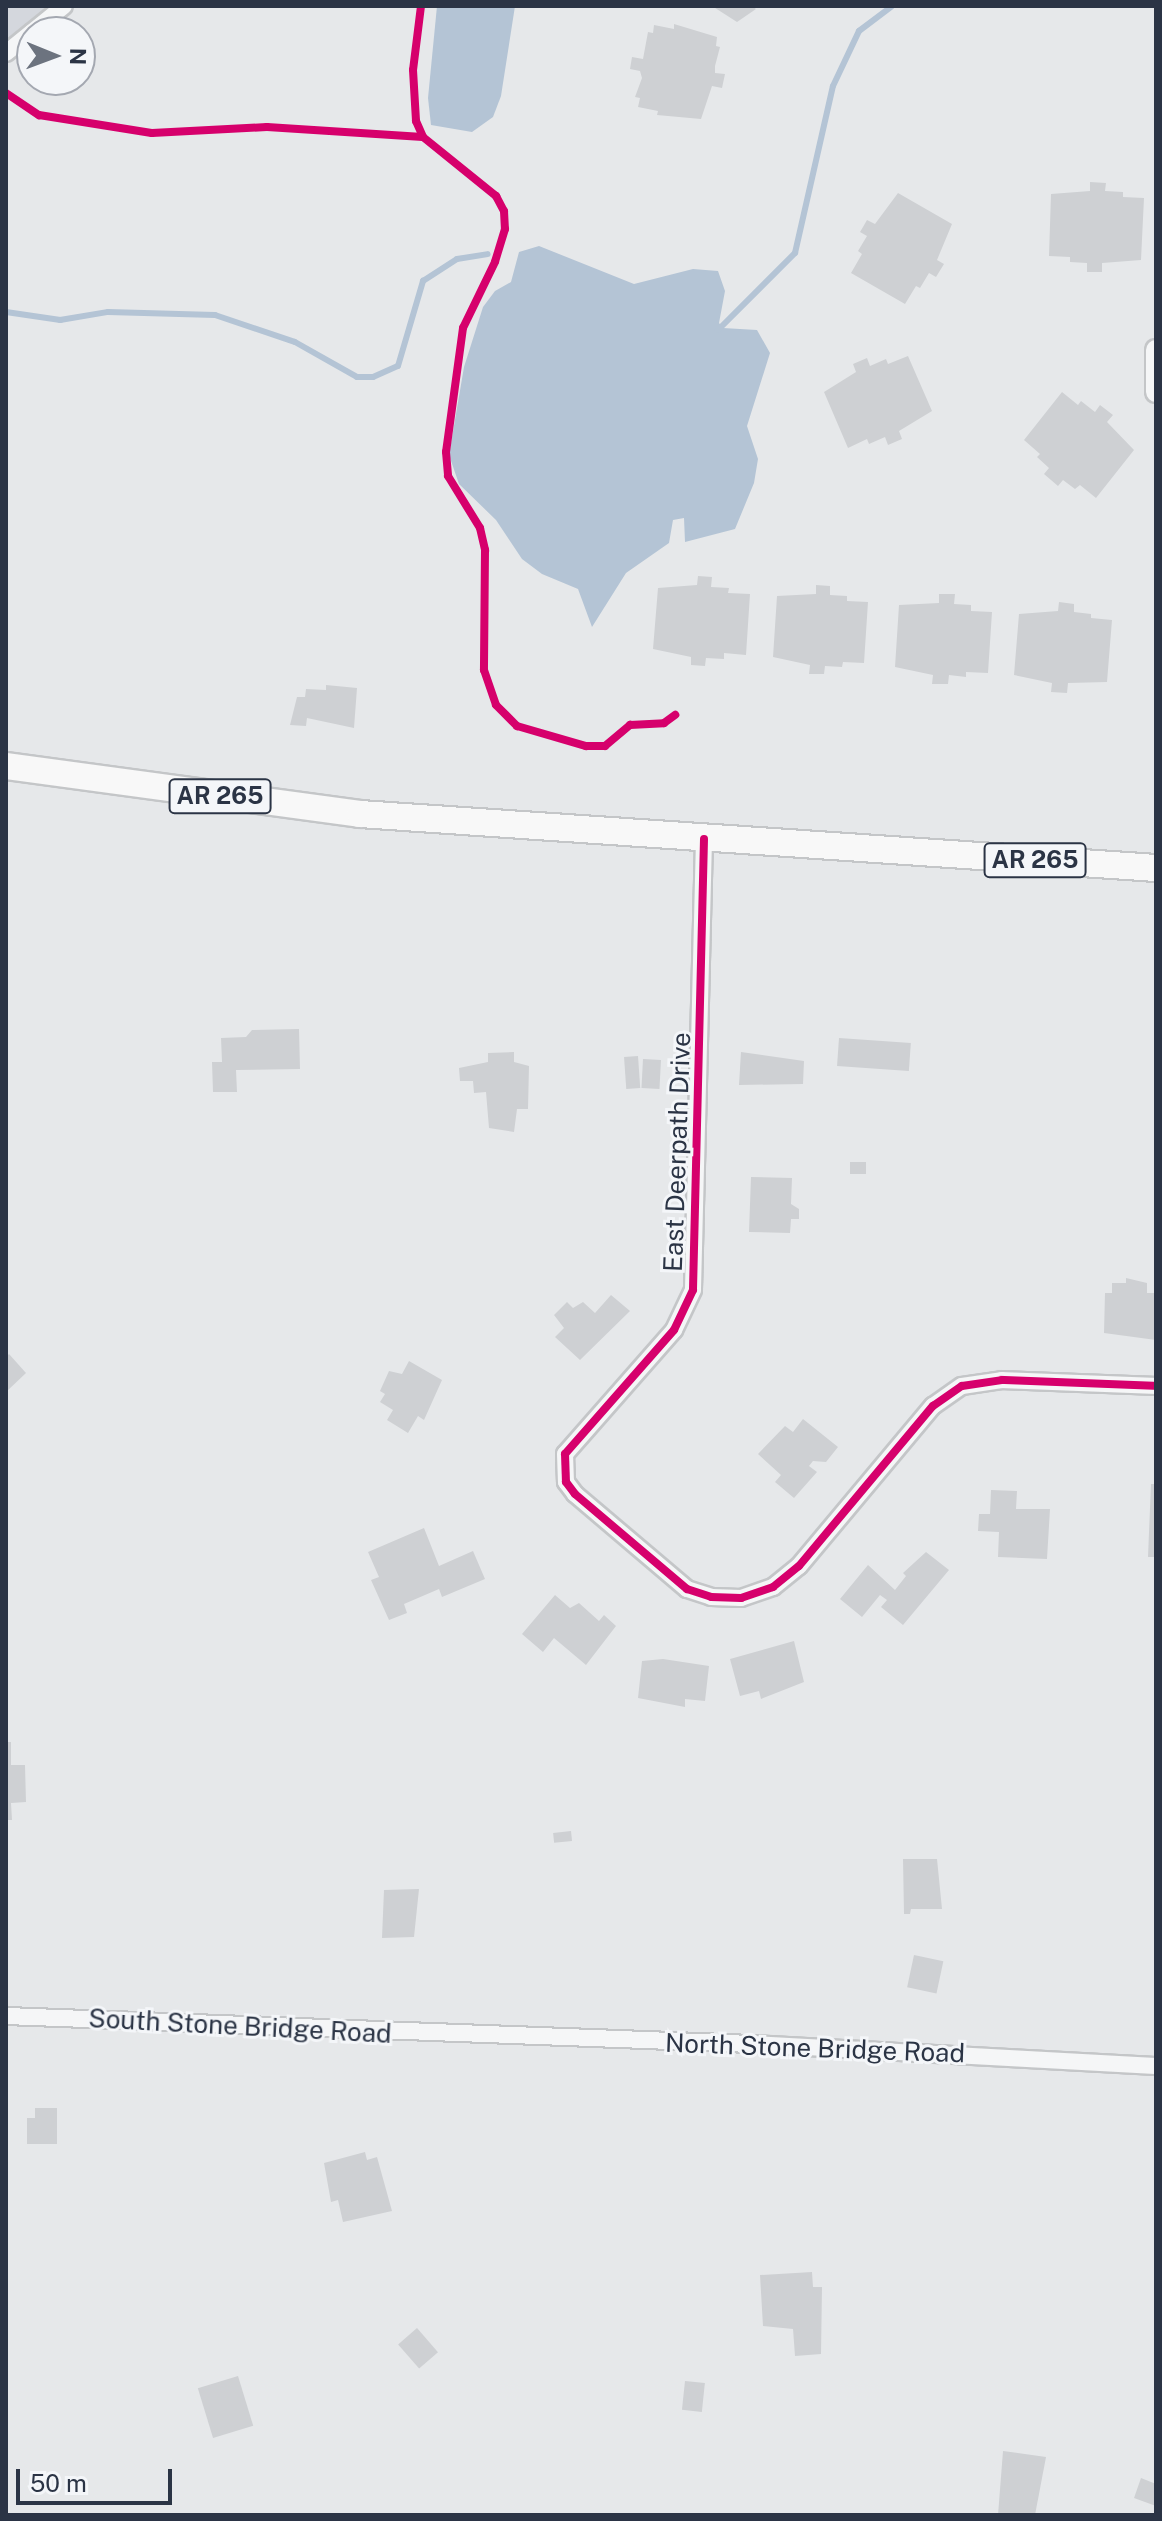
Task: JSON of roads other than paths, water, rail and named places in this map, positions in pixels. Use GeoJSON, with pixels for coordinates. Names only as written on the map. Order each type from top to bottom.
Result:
{"type":"FeatureCollection","features":[{"type":"Feature","properties":{"kind":"main road","name":"AR 265"},"geometry":{"type":"LineString","coordinates":[[6,766],[276,804],[434,820],[1156,868]]}},
{"type":"Feature","properties":{"kind":"street"},"geometry":{"type":"LineString","coordinates":[[1156,350],[1156,392]]}},
{"type":"Feature","properties":{"kind":"street","name":"East Deerpath Drive"},"geometry":{"type":"LineString","coordinates":[[704,839],[693,1290],[674,1330],[573,1440],[563,1467],[575,1494],[666,1575],[711,1597],[741,1598],[773,1587],[799,1566],[933,1406],[962,1386],[1002,1380],[1156,1386]]}},
{"type":"Feature","properties":{"kind":"street","name":"South Stone Bridge Road"},"geometry":{"type":"LineString","coordinates":[[6,2016],[473,2037]]}},
{"type":"Feature","properties":{"kind":"street","name":"North Stone Bridge Road"},"geometry":{"type":"LineString","coordinates":[[473,2037],[767,2044],[1156,2066]]}},
{"type":"Feature","properties":{"kind":"water"},"geometry":{"type":"Polygon","coordinates":[[[437,6],[515,6],[501,96],[493,117],[472,132],[431,125],[428,98],[437,6]]]}},
{"type":"Feature","properties":{"kind":"water"},"geometry":{"type":"Polygon","coordinates":[[[539,246],[634,284],[693,269],[718,271],[725,291],[719,323],[723,328],[757,330],[770,353],[747,426],[758,459],[754,483],[735,529],[685,542],[684,518],[673,520],[669,543],[626,573],[592,627],[578,589],[542,574],[522,559],[496,520],[459,484],[449,455],[464,367],[483,307],[495,291],[511,282],[519,252],[539,246]]]}},
{"type":"Feature","properties":{"kind":"waterway"},"geometry":{"type":"LineString","coordinates":[[718,330],[795,253],[833,86],[859,31],[892,6]]}},
{"type":"Feature","properties":{"kind":"waterway"},"geometry":{"type":"LineString","coordinates":[[6,312],[60,320],[108,312],[215,315],[295,342],[357,377],[373,377],[398,366],[423,281],[457,259],[488,254]]}}]}
